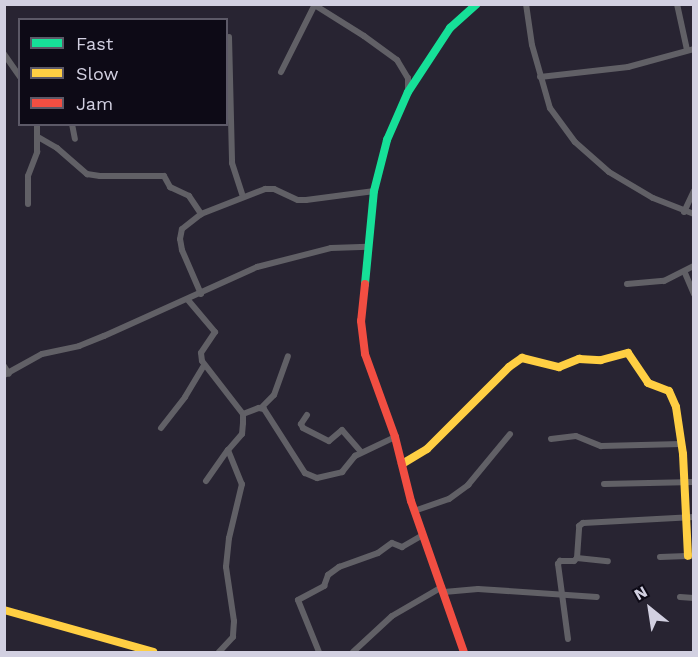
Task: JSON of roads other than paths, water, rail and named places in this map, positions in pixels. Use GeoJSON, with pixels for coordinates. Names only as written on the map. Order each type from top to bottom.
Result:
{"type":"FeatureCollection","features":[{"type":"Feature","properties":{"kind":"street"},"geometry":{"type":"LineString","coordinates":[[464,652],[414,511],[395,437],[373,380],[361,334],[375,191],[387,140],[408,92],[450,28],[477,4]]}},
{"type":"Feature","properties":{"kind":"street"},"geometry":{"type":"LineString","coordinates":[[526,4],[540,77],[550,108],[575,142],[590,158],[635,188],[684,212],[693,213]]}},
{"type":"Feature","properties":{"kind":"street"},"geometry":{"type":"LineString","coordinates":[[540,77],[628,67],[690,50],[677,4]]}},
{"type":"Feature","properties":{"kind":"street"},"geometry":{"type":"LineString","coordinates":[[281,72],[314,5],[397,60],[408,78],[408,92]]}},
{"type":"Feature","properties":{"kind":"street"},"geometry":{"type":"LineString","coordinates":[[229,37],[232,163],[243,196]]}},
{"type":"Feature","properties":{"kind":"street"},"geometry":{"type":"LineString","coordinates":[[4,54],[18,73]]}},
{"type":"Feature","properties":{"kind":"street"},"geometry":{"type":"LineString","coordinates":[[28,204],[28,176],[38,152],[37,126]]}},
{"type":"Feature","properties":{"kind":"street"},"geometry":{"type":"LineString","coordinates":[[72,126],[75,139]]}},
{"type":"Feature","properties":{"kind":"street"},"geometry":{"type":"LineString","coordinates":[[38,137],[57,148],[87,174],[164,176],[170,187],[189,196],[201,214]]}},
{"type":"Feature","properties":{"kind":"street"},"geometry":{"type":"LineString","coordinates":[[201,294],[182,250],[180,239],[182,229],[201,214],[255,190],[274,189],[298,200],[375,191]]}},
{"type":"Feature","properties":{"kind":"street"},"geometry":{"type":"LineString","coordinates":[[684,212],[693,191]]}},
{"type":"Feature","properties":{"kind":"street"},"geometry":{"type":"LineString","coordinates":[[4,366],[7,375],[42,354],[79,346],[188,300],[257,267],[331,248],[368,247]]}},
{"type":"Feature","properties":{"kind":"street"},"geometry":{"type":"LineString","coordinates":[[627,284],[664,281],[685,273],[693,266]]}},
{"type":"Feature","properties":{"kind":"street"},"geometry":{"type":"LineString","coordinates":[[685,273],[693,294]]}},
{"type":"Feature","properties":{"kind":"street"},"geometry":{"type":"LineString","coordinates":[[188,300],[215,332],[201,353],[204,365],[243,414],[243,431],[206,481]]}},
{"type":"Feature","properties":{"kind":"street"},"geometry":{"type":"LineString","coordinates":[[402,464],[427,449],[509,367],[526,357],[559,367],[579,359],[601,360],[623,353],[631,354],[648,383],[666,388],[676,407],[690,517],[691,556],[660,557]]}},
{"type":"Feature","properties":{"kind":"street"},"geometry":{"type":"LineString","coordinates":[[243,414],[262,407],[274,395],[288,356]]}},
{"type":"Feature","properties":{"kind":"street"},"geometry":{"type":"LineString","coordinates":[[161,428],[185,397],[204,365]]}},
{"type":"Feature","properties":{"kind":"street"},"geometry":{"type":"LineString","coordinates":[[262,407],[305,472],[311,476],[324,478],[342,472],[351,459],[361,452],[395,437]]}},
{"type":"Feature","properties":{"kind":"street"},"geometry":{"type":"LineString","coordinates":[[307,415],[302,424],[303,428],[329,441],[342,430],[361,452]]}},
{"type":"Feature","properties":{"kind":"street"},"geometry":{"type":"LineString","coordinates":[[414,511],[449,499],[468,485],[510,434]]}},
{"type":"Feature","properties":{"kind":"street"},"geometry":{"type":"LineString","coordinates":[[551,439],[576,436],[601,446],[681,444]]}},
{"type":"Feature","properties":{"kind":"street"},"geometry":{"type":"LineString","coordinates":[[219,652],[233,637],[234,621],[226,567],[229,538],[242,484],[228,450]]}},
{"type":"Feature","properties":{"kind":"street"},"geometry":{"type":"LineString","coordinates":[[604,484],[693,482]]}},
{"type":"Feature","properties":{"kind":"street"},"geometry":{"type":"LineString","coordinates":[[577,558],[578,528],[583,523],[690,517]]}},
{"type":"Feature","properties":{"kind":"street"},"geometry":{"type":"LineString","coordinates":[[319,652],[298,600],[324,586],[331,572],[339,567],[378,553],[392,543],[402,547],[423,534]]}},
{"type":"Feature","properties":{"kind":"street"},"geometry":{"type":"LineString","coordinates":[[568,639],[558,563],[577,558],[608,561]]}},
{"type":"Feature","properties":{"kind":"street"},"geometry":{"type":"LineString","coordinates":[[353,652],[392,616],[443,589],[478,589],[597,597]]}},
{"type":"Feature","properties":{"kind":"street"},"geometry":{"type":"LineString","coordinates":[[680,597],[693,598]]}},
{"type":"Feature","properties":{"kind":"street"},"geometry":{"type":"LineString","coordinates":[[4,610],[153,652]]}}]}
